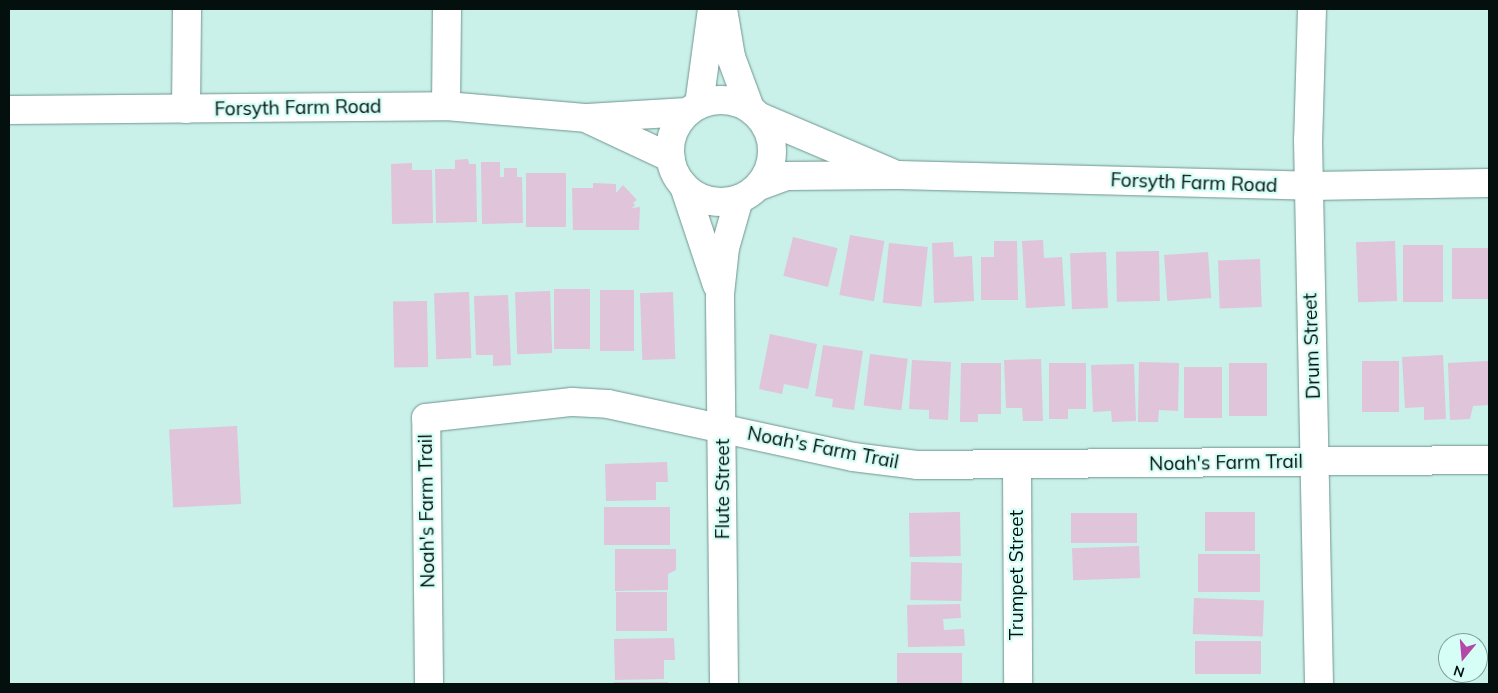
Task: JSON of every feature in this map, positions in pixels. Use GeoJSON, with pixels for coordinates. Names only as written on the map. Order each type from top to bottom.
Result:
{"type":"FeatureCollection","features":[{"type":"Feature","properties":{"kind":"street"},"geometry":{"type":"LineString","coordinates":[[186,109],[187,9]]}},
{"type":"Feature","properties":{"kind":"street"},"geometry":{"type":"LineString","coordinates":[[446,106],[447,9]]}},
{"type":"Feature","properties":{"kind":"street"},"geometry":{"type":"LineString","coordinates":[[712,9],[693,109],[673,133],[671,158],[678,177],[684,186],[704,199],[727,202],[749,193],[771,164],[773,152],[772,139],[755,112],[731,57],[723,9]]}},
{"type":"Feature","properties":{"kind":"street","name":"Drum Street"},"geometry":{"type":"LineString","coordinates":[[1312,9],[1308,140],[1311,186],[1310,292],[1319,684]]}},
{"type":"Feature","properties":{"kind":"street"},"geometry":{"type":"LineString","coordinates":[[693,109],[725,100],[755,112]]}},
{"type":"Feature","properties":{"kind":"street","name":"Forsyth Farm Road"},"geometry":{"type":"LineString","coordinates":[[9,110],[446,106],[587,118],[693,109]]}},
{"type":"Feature","properties":{"kind":"street","name":"Forsyth Farm Road"},"geometry":{"type":"LineString","coordinates":[[755,112],[898,176]]}},
{"type":"Feature","properties":{"kind":"street","name":"Forsyth Farm Road"},"geometry":{"type":"LineString","coordinates":[[587,118],[671,158]]}},
{"type":"Feature","properties":{"kind":"street","name":"Forsyth Farm Road"},"geometry":{"type":"LineString","coordinates":[[749,193],[786,176],[854,178],[898,176],[1311,186],[1489,184]]}},
{"type":"Feature","properties":{"kind":"street","name":"Flute Street"},"geometry":{"type":"LineString","coordinates":[[684,186],[720,294]]}},
{"type":"Feature","properties":{"kind":"street","name":"Flute Street"},"geometry":{"type":"LineString","coordinates":[[724,684],[720,294],[724,248],[749,193]]}},
{"type":"Feature","properties":{"kind":"street","name":"Noah's Farm Trail"},"geometry":{"type":"LineString","coordinates":[[429,684],[426,418],[572,402],[626,407],[853,457],[917,465],[1017,466],[1489,460]]}},
{"type":"Feature","properties":{"kind":"street","name":"Trumpet Street"},"geometry":{"type":"LineString","coordinates":[[1017,466],[1018,684]]}},
{"type":"Feature","properties":{"kind":"building"},"geometry":{"type":"Polygon","coordinates":[[[468,159],[469,164],[476,164],[477,222],[436,223],[435,169],[455,169],[455,160],[468,159]]]}},
{"type":"Feature","properties":{"kind":"building"},"geometry":{"type":"Polygon","coordinates":[[[481,162],[500,162],[500,177],[504,177],[504,168],[517,168],[517,177],[522,177],[523,223],[482,224],[481,162]]]}},
{"type":"Feature","properties":{"kind":"building"},"geometry":{"type":"Polygon","coordinates":[[[412,163],[412,170],[432,170],[433,223],[392,224],[391,164],[412,163]]]}},
{"type":"Feature","properties":{"kind":"building"},"geometry":{"type":"Polygon","coordinates":[[[526,173],[566,173],[566,227],[526,227],[526,173]]]}},
{"type":"Feature","properties":{"kind":"building"},"geometry":{"type":"Polygon","coordinates":[[[593,183],[616,184],[616,193],[623,185],[637,200],[633,203],[635,205],[632,208],[640,207],[639,230],[573,230],[572,188],[593,188],[593,183]]]}},
{"type":"Feature","properties":{"kind":"building"},"geometry":{"type":"Polygon","coordinates":[[[850,235],[884,241],[874,301],[839,295],[850,235]]]}},
{"type":"Feature","properties":{"kind":"building"},"geometry":{"type":"Polygon","coordinates":[[[793,237],[838,248],[828,287],[783,276],[793,237]]]}},
{"type":"Feature","properties":{"kind":"building"},"geometry":{"type":"Polygon","coordinates":[[[1043,240],[1044,258],[1062,257],[1065,306],[1026,308],[1022,241],[1043,240]]]}},
{"type":"Feature","properties":{"kind":"building"},"geometry":{"type":"Polygon","coordinates":[[[994,241],[1017,241],[1018,300],[981,300],[981,257],[994,257],[994,241]]]}},
{"type":"Feature","properties":{"kind":"building"},"geometry":{"type":"Polygon","coordinates":[[[1395,241],[1397,301],[1358,302],[1356,242],[1395,241]]]}},
{"type":"Feature","properties":{"kind":"building"},"geometry":{"type":"Polygon","coordinates":[[[953,242],[954,257],[972,256],[974,301],[934,303],[932,243],[953,242]]]}},
{"type":"Feature","properties":{"kind":"building"},"geometry":{"type":"Polygon","coordinates":[[[889,243],[928,247],[922,307],[883,303],[889,243]]]}},
{"type":"Feature","properties":{"kind":"building"},"geometry":{"type":"Polygon","coordinates":[[[1403,245],[1443,245],[1443,302],[1403,302],[1403,245]]]}},
{"type":"Feature","properties":{"kind":"building"},"geometry":{"type":"Polygon","coordinates":[[[1452,248],[1489,248],[1489,299],[1452,299],[1452,248]]]}},
{"type":"Feature","properties":{"kind":"building"},"geometry":{"type":"Polygon","coordinates":[[[1159,251],[1160,301],[1117,302],[1116,252],[1159,251]]]}},
{"type":"Feature","properties":{"kind":"building"},"geometry":{"type":"Polygon","coordinates":[[[1106,252],[1108,308],[1072,309],[1070,253],[1106,252]]]}},
{"type":"Feature","properties":{"kind":"building"},"geometry":{"type":"Polygon","coordinates":[[[1208,252],[1211,298],[1167,301],[1164,255],[1208,252]]]}},
{"type":"Feature","properties":{"kind":"building"},"geometry":{"type":"Polygon","coordinates":[[[1260,259],[1262,307],[1220,308],[1218,260],[1260,259]]]}},
{"type":"Feature","properties":{"kind":"building"},"geometry":{"type":"Polygon","coordinates":[[[554,289],[590,289],[590,349],[554,349],[554,289]]]}},
{"type":"Feature","properties":{"kind":"building"},"geometry":{"type":"Polygon","coordinates":[[[600,290],[634,290],[634,351],[600,351],[600,290]]]}},
{"type":"Feature","properties":{"kind":"building"},"geometry":{"type":"Polygon","coordinates":[[[550,291],[552,353],[517,354],[515,292],[550,291]]]}},
{"type":"Feature","properties":{"kind":"building"},"geometry":{"type":"Polygon","coordinates":[[[469,292],[471,358],[436,359],[434,293],[469,292]]]}},
{"type":"Feature","properties":{"kind":"building"},"geometry":{"type":"Polygon","coordinates":[[[673,292],[675,359],[642,360],[640,293],[673,292]]]}},
{"type":"Feature","properties":{"kind":"building"},"geometry":{"type":"Polygon","coordinates":[[[508,295],[511,365],[493,366],[493,355],[476,355],[474,296],[508,295]]]}},
{"type":"Feature","properties":{"kind":"building"},"geometry":{"type":"Polygon","coordinates":[[[427,301],[428,367],[394,368],[393,302],[427,301]]]}},
{"type":"Feature","properties":{"kind":"building"},"geometry":{"type":"Polygon","coordinates":[[[770,334],[817,344],[808,389],[784,384],[782,394],[759,389],[770,334]]]}},
{"type":"Feature","properties":{"kind":"building"},"geometry":{"type":"Polygon","coordinates":[[[823,345],[863,351],[854,410],[832,407],[833,399],[815,396],[823,345]]]}},
{"type":"Feature","properties":{"kind":"building"},"geometry":{"type":"Polygon","coordinates":[[[870,354],[908,359],[901,410],[864,406],[870,354]]]}},
{"type":"Feature","properties":{"kind":"building"},"geometry":{"type":"Polygon","coordinates":[[[1443,355],[1446,419],[1424,420],[1424,407],[1405,408],[1402,357],[1443,355]]]}},
{"type":"Feature","properties":{"kind":"building"},"geometry":{"type":"Polygon","coordinates":[[[1041,359],[1043,421],[1023,421],[1022,408],[1006,408],[1004,360],[1041,359]]]}},
{"type":"Feature","properties":{"kind":"building"},"geometry":{"type":"Polygon","coordinates":[[[912,360],[951,362],[948,420],[929,419],[929,410],[909,409],[912,360]]]}},
{"type":"Feature","properties":{"kind":"building"},"geometry":{"type":"Polygon","coordinates":[[[1362,361],[1399,361],[1399,412],[1362,412],[1362,361]]]}},
{"type":"Feature","properties":{"kind":"building"},"geometry":{"type":"Polygon","coordinates":[[[1488,361],[1489,405],[1473,406],[1470,419],[1450,420],[1448,363],[1488,361]]]}},
{"type":"Feature","properties":{"kind":"building"},"geometry":{"type":"Polygon","coordinates":[[[1139,362],[1179,363],[1178,411],[1159,410],[1158,422],[1138,422],[1139,362]]]}},
{"type":"Feature","properties":{"kind":"building"},"geometry":{"type":"Polygon","coordinates":[[[961,363],[1001,363],[1001,414],[978,414],[978,422],[960,422],[961,363]]]}},
{"type":"Feature","properties":{"kind":"building"},"geometry":{"type":"Polygon","coordinates":[[[1049,363],[1086,363],[1086,409],[1068,409],[1068,419],[1049,419],[1049,363]]]}},
{"type":"Feature","properties":{"kind":"building"},"geometry":{"type":"Polygon","coordinates":[[[1229,363],[1267,363],[1267,416],[1229,416],[1229,363]]]}},
{"type":"Feature","properties":{"kind":"building"},"geometry":{"type":"Polygon","coordinates":[[[1134,364],[1136,421],[1112,422],[1111,411],[1093,412],[1091,365],[1134,364]]]}},
{"type":"Feature","properties":{"kind":"building"},"geometry":{"type":"Polygon","coordinates":[[[1184,367],[1222,367],[1222,418],[1184,418],[1184,367]]]}},
{"type":"Feature","properties":{"kind":"building"},"geometry":{"type":"Polygon","coordinates":[[[237,426],[241,504],[173,507],[169,430],[237,426]]]}},
{"type":"Feature","properties":{"kind":"building"},"geometry":{"type":"Polygon","coordinates":[[[667,462],[668,482],[656,482],[656,500],[606,501],[605,464],[667,462]]]}},
{"type":"Feature","properties":{"kind":"building"},"geometry":{"type":"Polygon","coordinates":[[[604,507],[670,507],[670,545],[604,545],[604,507]]]}},
{"type":"Feature","properties":{"kind":"building"},"geometry":{"type":"Polygon","coordinates":[[[960,512],[961,556],[910,557],[909,513],[960,512]]]}},
{"type":"Feature","properties":{"kind":"building"},"geometry":{"type":"Polygon","coordinates":[[[1205,512],[1255,512],[1255,551],[1205,551],[1205,512]]]}},
{"type":"Feature","properties":{"kind":"building"},"geometry":{"type":"Polygon","coordinates":[[[1071,513],[1137,513],[1137,543],[1071,543],[1071,513]]]}},
{"type":"Feature","properties":{"kind":"building"},"geometry":{"type":"Polygon","coordinates":[[[1139,546],[1140,578],[1073,580],[1072,548],[1139,546]]]}},
{"type":"Feature","properties":{"kind":"building"},"geometry":{"type":"Polygon","coordinates":[[[615,549],[676,549],[676,570],[668,574],[668,590],[615,591],[615,549]]]}},
{"type":"Feature","properties":{"kind":"building"},"geometry":{"type":"Polygon","coordinates":[[[1198,554],[1260,554],[1260,592],[1198,592],[1198,554]]]}},
{"type":"Feature","properties":{"kind":"building"},"geometry":{"type":"Polygon","coordinates":[[[911,562],[962,563],[961,601],[910,600],[911,562]]]}},
{"type":"Feature","properties":{"kind":"building"},"geometry":{"type":"Polygon","coordinates":[[[616,592],[667,592],[667,631],[616,631],[616,592]]]}},
{"type":"Feature","properties":{"kind":"building"},"geometry":{"type":"Polygon","coordinates":[[[1194,598],[1264,600],[1263,636],[1193,634],[1194,598]]]}},
{"type":"Feature","properties":{"kind":"building"},"geometry":{"type":"Polygon","coordinates":[[[960,604],[961,618],[943,619],[944,630],[964,629],[965,646],[908,647],[907,605],[960,604]]]}},
{"type":"Feature","properties":{"kind":"building"},"geometry":{"type":"Polygon","coordinates":[[[674,638],[675,660],[664,660],[664,679],[615,680],[614,639],[674,638]]]}},
{"type":"Feature","properties":{"kind":"building"},"geometry":{"type":"Polygon","coordinates":[[[1195,641],[1261,641],[1261,674],[1195,674],[1195,641]]]}},
{"type":"Feature","properties":{"kind":"building"},"geometry":{"type":"Polygon","coordinates":[[[897,653],[962,653],[962,684],[897,684],[897,653]]]}},
{"type":"Feature","properties":{"kind":"building"},"geometry":{"type":"Polygon","coordinates":[[[614,682],[668,682],[668,684],[614,684],[614,682]]]}}]}
